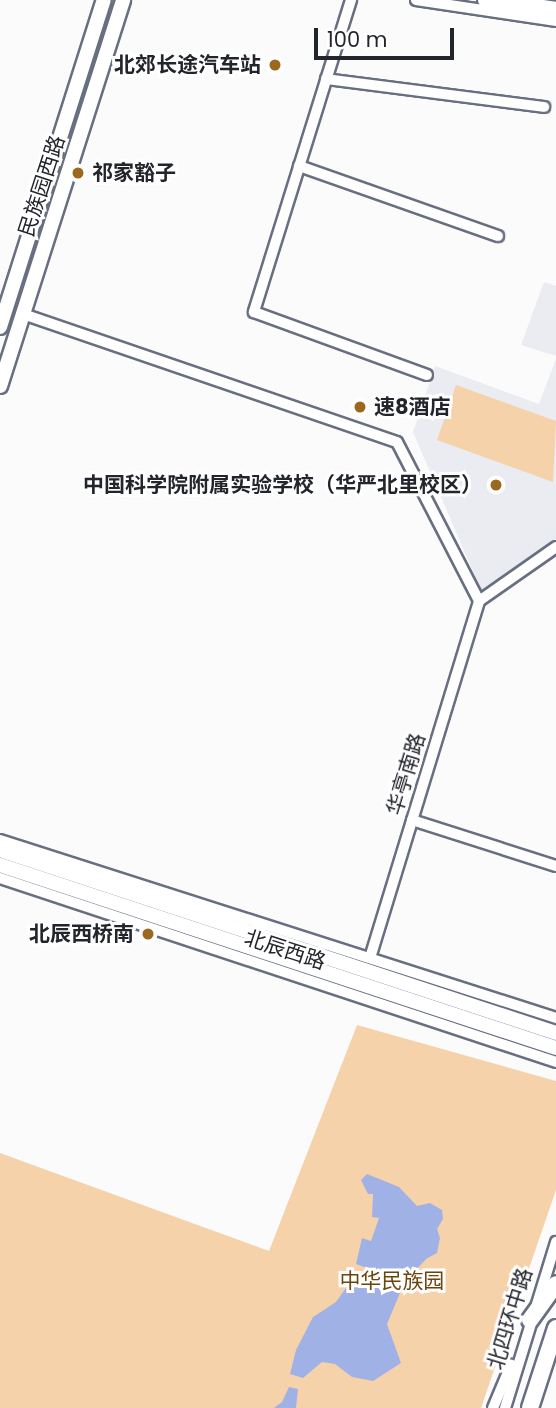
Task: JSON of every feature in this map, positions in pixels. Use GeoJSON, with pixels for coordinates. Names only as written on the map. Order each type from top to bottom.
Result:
{"type":"FeatureCollection","features":[{"type":"Feature","properties":{"kind":"highway"},"geometry":{"type":"LineString","coordinates":[[486,0],[556,10]]}},
{"type":"Feature","properties":{"kind":"highway"},"geometry":{"type":"LineString","coordinates":[[530,1320],[556,1284]]}},
{"type":"Feature","properties":{"kind":"highway"},"geometry":{"type":"LineString","coordinates":[[530,1408],[556,1328]]}},
{"type":"Feature","properties":{"kind":"main road","name":"民族园西路"},"geometry":{"type":"LineString","coordinates":[[0,327],[104,0]]}},
{"type":"Feature","properties":{"kind":"main road","name":"民族园西路"},"geometry":{"type":"LineString","coordinates":[[0,386],[124,0]]}},
{"type":"Feature","properties":{"kind":"main road","name":"北辰西路"},"geometry":{"type":"LineString","coordinates":[[1,851],[187,906],[522,1030],[556,1048]]}},
{"type":"Feature","properties":{"kind":"main road","name":"北辰西路"},"geometry":{"type":"LineString","coordinates":[[1,851],[190,930],[522,1030],[556,1033]]}},
{"type":"Feature","properties":{"kind":"main road"},"geometry":{"type":"LineString","coordinates":[[260,923],[279,942]]}},
{"type":"Feature","properties":{"kind":"main road"},"geometry":{"type":"LineString","coordinates":[[159,931],[190,930]]}},
{"type":"Feature","properties":{"kind":"main road"},"geometry":{"type":"LineString","coordinates":[[250,949],[271,968]]}},
{"type":"Feature","properties":{"kind":"street"},"geometry":{"type":"LineString","coordinates":[[351,0],[254,312],[427,374]]}},
{"type":"Feature","properties":{"kind":"street"},"geometry":{"type":"LineString","coordinates":[[415,0],[556,21]]}},
{"type":"Feature","properties":{"kind":"street"},"geometry":{"type":"LineString","coordinates":[[326,79],[544,107]]}},
{"type":"Feature","properties":{"kind":"street"},"geometry":{"type":"LineString","coordinates":[[299,166],[498,236]]}},
{"type":"Feature","properties":{"kind":"street"},"geometry":{"type":"LineString","coordinates":[[23,314],[397,442],[479,601],[556,547]]}},
{"type":"Feature","properties":{"kind":"street","name":"华亭南路"},"geometry":{"type":"LineString","coordinates":[[370,958],[479,601]]}},
{"type":"Feature","properties":{"kind":"street"},"geometry":{"type":"LineString","coordinates":[[412,820],[556,866]]}},
{"type":"Feature","properties":{"kind":"street","name":"北辰西路"},"geometry":{"type":"LineString","coordinates":[[0,878],[556,1062]]}},
{"type":"Feature","properties":{"kind":"street","name":"北辰西路"},"geometry":{"type":"LineString","coordinates":[[187,906],[260,923],[556,1018]]}},
{"type":"Feature","properties":{"kind":"street","name":"北四环中路"},"geometry":{"type":"LineString","coordinates":[[505,1408],[556,1242]]}},
{"type":"Feature","properties":{"kind":"street"},"geometry":{"type":"LineString","coordinates":[[493,1408],[530,1320]]}},
{"type":"Feature","properties":{"kind":"shaded area"},"geometry":{"type":"Polygon","coordinates":[[[544,282],[556,286],[556,356],[521,345],[544,282]]]}},
{"type":"Feature","properties":{"kind":"shaded area","name":"中国科学院附属实验学校（华严北里校区）"},"geometry":{"type":"Polygon","coordinates":[[[556,359],[556,539],[481,590],[413,432],[435,366],[539,404],[556,359]]]}},
{"type":"Feature","properties":{"kind":"green space"},"geometry":{"type":"Polygon","coordinates":[[[456,385],[556,421],[553,482],[437,440],[456,385]]]}},
{"type":"Feature","properties":{"kind":"green space","name":"中华民族园"},"geometry":{"type":"Polygon","coordinates":[[[357,1025],[556,1081],[556,1190],[481,1408],[0,1408],[0,1153],[269,1251],[357,1025]]]}},
{"type":"Feature","properties":{"kind":"water"},"geometry":{"type":"Polygon","coordinates":[[[367,1174],[399,1187],[417,1206],[430,1203],[442,1210],[443,1219],[437,1229],[440,1238],[437,1253],[426,1259],[405,1282],[356,1264],[362,1238],[371,1241],[379,1218],[372,1217],[373,1194],[368,1194],[361,1180],[367,1174]]]}},
{"type":"Feature","properties":{"kind":"water"},"geometry":{"type":"Polygon","coordinates":[[[353,1278],[400,1293],[387,1324],[401,1363],[373,1381],[352,1377],[335,1364],[322,1362],[303,1378],[290,1374],[296,1350],[313,1317],[336,1302],[353,1278]]]}},
{"type":"Feature","properties":{"kind":"water"},"geometry":{"type":"Polygon","coordinates":[[[289,1387],[298,1389],[296,1408],[274,1408],[282,1402],[289,1387]]]}},
{"type":"Feature","properties":{"kind":"place","name":"北郊长途汽车站"},"geometry":{"type":"Point","coordinates":[275,65]}},
{"type":"Feature","properties":{"kind":"place","name":"祁家豁子"},"geometry":{"type":"Point","coordinates":[78,173]}},
{"type":"Feature","properties":{"kind":"place","name":"速8酒店"},"geometry":{"type":"Point","coordinates":[360,407]}},
{"type":"Feature","properties":{"kind":"place","name":"中国科学院附属实验学校（华严北里校区）"},"geometry":{"type":"Point","coordinates":[496,485]}},
{"type":"Feature","properties":{"kind":"place","name":"北辰西桥南"},"geometry":{"type":"Point","coordinates":[148,934]}}]}
